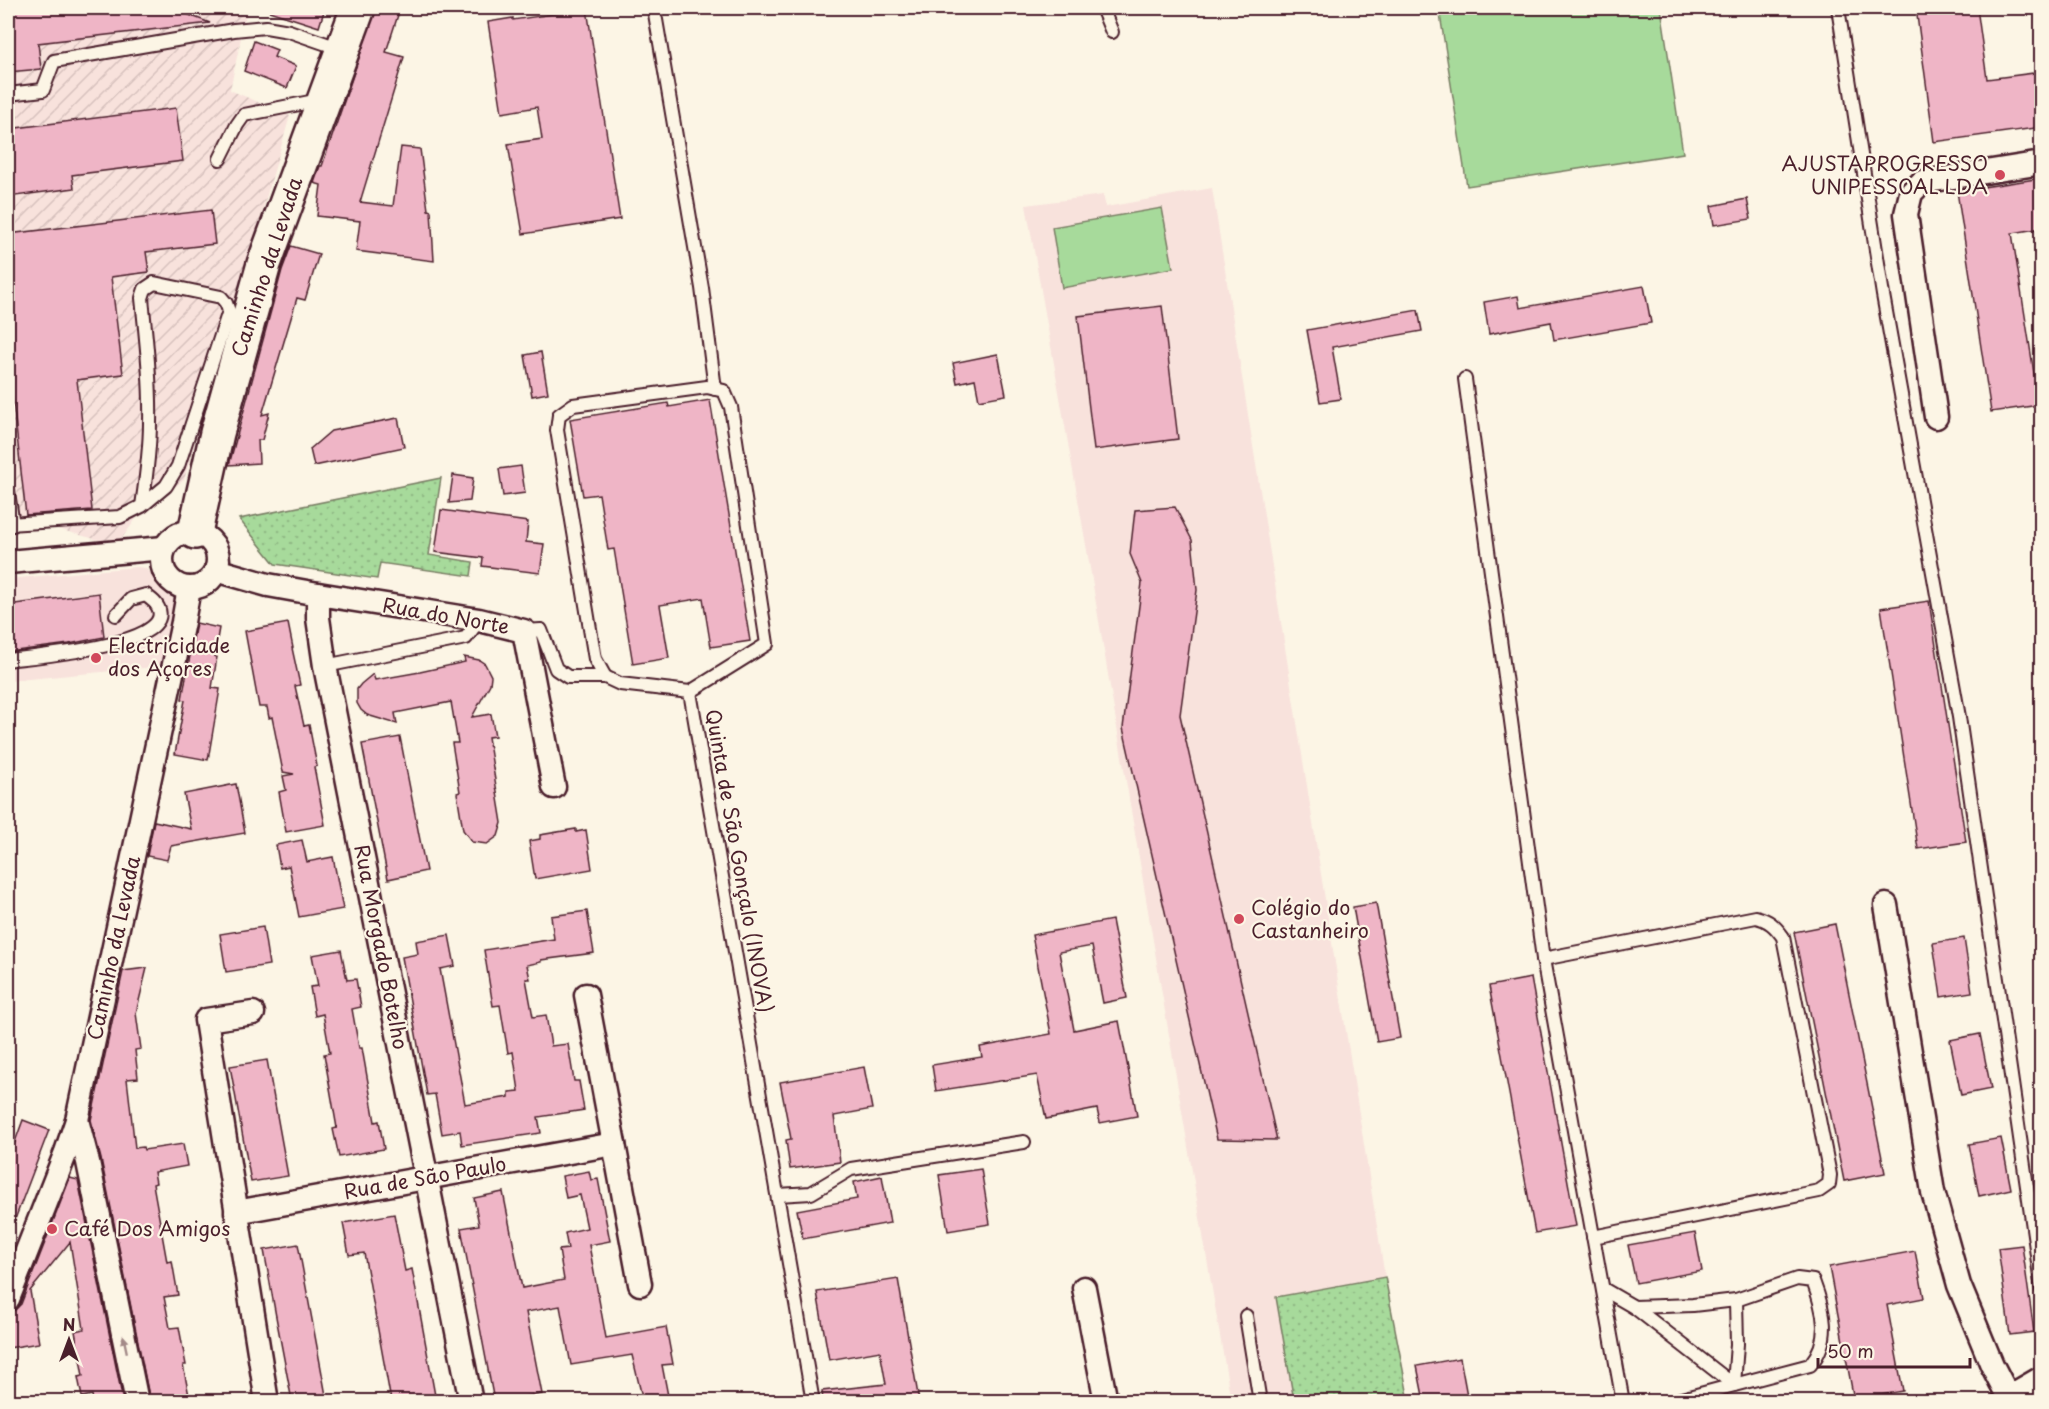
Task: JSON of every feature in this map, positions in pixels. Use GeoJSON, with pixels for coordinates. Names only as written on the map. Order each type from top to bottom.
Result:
{"type":"FeatureCollection","features":[{"type":"Feature","properties":{"kind":"street","name":"Caminho da Levada"},"geometry":{"type":"LineString","coordinates":[[195,532],[217,433],[264,264],[358,8]]}},
{"type":"Feature","properties":{"kind":"street"},"geometry":{"type":"LineString","coordinates":[[1936,417],[1906,214],[1911,193],[1922,182],[2042,163]]}},
{"type":"Feature","properties":{"kind":"street"},"geometry":{"type":"LineString","coordinates":[[195,532],[203,535],[215,546],[218,554],[216,570],[206,583],[189,588],[174,583],[164,571],[162,563],[164,548],[174,537],[181,533],[195,532]]}},
{"type":"Feature","properties":{"kind":"street"},"geometry":{"type":"LineString","coordinates":[[8,562],[164,548]]}},
{"type":"Feature","properties":{"kind":"street"},"geometry":{"type":"LineString","coordinates":[[216,570],[268,585],[318,594]]}},
{"type":"Feature","properties":{"kind":"street","name":"Caminho da Levada"},"geometry":{"type":"LineString","coordinates":[[8,1299],[77,1119],[189,588]]}},
{"type":"Feature","properties":{"kind":"street","name":"Rua do Norte"},"geometry":{"type":"LineString","coordinates":[[318,594],[479,620],[524,631],[554,786]]}},
{"type":"Feature","properties":{"kind":"street","name":"Rua Morgado Botelho"},"geometry":{"type":"LineString","coordinates":[[318,594],[318,618],[325,666],[471,1401]]}},
{"type":"Feature","properties":{"kind":"street"},"geometry":{"type":"LineString","coordinates":[[1886,905],[1934,1192],[1959,1284],[1992,1365],[2011,1401],[2042,1384]]}},
{"type":"Feature","properties":{"kind":"street"},"geometry":{"type":"LineString","coordinates":[[586,995],[640,1284]]}},
{"type":"Feature","properties":{"kind":"street"},"geometry":{"type":"LineString","coordinates":[[253,1013],[206,1020],[267,1401]]}},
{"type":"Feature","properties":{"kind":"street"},"geometry":{"type":"LineString","coordinates":[[77,1119],[88,1162],[137,1401]]}},
{"type":"Feature","properties":{"kind":"street","name":"Rua de São Paulo"},"geometry":{"type":"LineString","coordinates":[[236,1212],[614,1144]]}},
{"type":"Feature","properties":{"kind":"street"},"geometry":{"type":"LineString","coordinates":[[1084,1288],[1106,1401]]}},
{"type":"Feature","properties":{"kind":"lane"},"geometry":{"type":"LineString","coordinates":[[654,8],[702,288],[715,388]]}},
{"type":"Feature","properties":{"kind":"lane"},"geometry":{"type":"LineString","coordinates":[[1102,8],[1112,32]]}},
{"type":"Feature","properties":{"kind":"lane"},"geometry":{"type":"LineString","coordinates":[[1838,8],[1883,295],[1959,717],[2042,1290]]}},
{"type":"Feature","properties":{"kind":"lane"},"geometry":{"type":"LineString","coordinates":[[8,94],[43,90],[54,61],[234,30],[266,27],[278,29],[342,50]]}},
{"type":"Feature","properties":{"kind":"lane"},"geometry":{"type":"LineString","coordinates":[[220,159],[237,124],[244,116],[324,99]]}},
{"type":"Feature","properties":{"kind":"lane"},"geometry":{"type":"LineString","coordinates":[[8,492],[10,525],[120,517],[142,506],[166,486],[178,466],[228,311],[226,303],[220,297],[154,283],[145,288],[142,298],[150,375],[150,423],[142,506]]}},
{"type":"Feature","properties":{"kind":"lane"},"geometry":{"type":"LineString","coordinates":[[1465,379],[1543,959],[1623,1401]]}},
{"type":"Feature","properties":{"kind":"lane"},"geometry":{"type":"LineString","coordinates":[[605,677],[595,659],[557,430],[559,415],[573,405],[706,387],[715,388],[724,391],[731,407],[767,644],[690,692]]}},
{"type":"Feature","properties":{"kind":"lane"},"geometry":{"type":"LineString","coordinates":[[8,660],[103,647],[149,631],[157,621],[159,612],[157,605],[146,595],[131,599],[116,615]]}},
{"type":"Feature","properties":{"kind":"lane"},"geometry":{"type":"LineString","coordinates":[[325,666],[466,638],[479,620]]}},
{"type":"Feature","properties":{"kind":"lane","name":"Quinta de São Gonçalo (INOVA)"},"geometry":{"type":"LineString","coordinates":[[524,631],[541,630],[556,669],[568,677],[605,677],[620,684],[690,692],[813,1401]]}},
{"type":"Feature","properties":{"kind":"lane"},"geometry":{"type":"LineString","coordinates":[[1543,959],[1756,917],[1767,920],[1783,938],[1830,1175],[1829,1184],[1820,1191],[1593,1237]]}},
{"type":"Feature","properties":{"kind":"lane"},"geometry":{"type":"LineString","coordinates":[[778,1196],[811,1194],[851,1169],[1024,1142]]}},
{"type":"Feature","properties":{"kind":"lane"},"geometry":{"type":"LineString","coordinates":[[1634,1307],[1693,1305],[1736,1300],[1797,1279],[1813,1281],[1822,1303],[1825,1338],[1820,1354],[1810,1365],[1670,1401]]}},
{"type":"Feature","properties":{"kind":"lane"},"geometry":{"type":"LineString","coordinates":[[1603,1289],[1634,1307],[1734,1385]]}},
{"type":"Feature","properties":{"kind":"lane"},"geometry":{"type":"LineString","coordinates":[[1734,1385],[1737,1344],[1736,1300]]}},
{"type":"Feature","properties":{"kind":"lane"},"geometry":{"type":"LineString","coordinates":[[1246,1316],[1260,1401]]}},
{"type":"Feature","properties":{"kind":"shaded area"},"geometry":{"type":"Polygon","coordinates":[[[8,8],[245,8],[246,14],[230,90],[290,116],[184,480],[141,512],[117,545],[54,528],[8,532],[8,8]]]}},
{"type":"Feature","properties":{"kind":"shaded area","name":"Colégio do Castanheiro"},"geometry":{"type":"Polygon","coordinates":[[[1212,188],[1385,1277],[1276,1297],[1294,1401],[1231,1401],[1026,205],[1103,195],[1106,207],[1212,188]]]}},
{"type":"Feature","properties":{"kind":"shaded area","name":"Electricidade dos Açores"},"geometry":{"type":"Polygon","coordinates":[[[145,568],[166,586],[174,601],[175,608],[164,666],[8,681],[8,579],[145,568]]]}},
{"type":"Feature","properties":{"kind":"green space"},"geometry":{"type":"Polygon","coordinates":[[[1439,8],[1661,8],[1683,153],[1467,186],[1439,8]]]}},
{"type":"Feature","properties":{"kind":"green space"},"geometry":{"type":"Polygon","coordinates":[[[1162,208],[1173,268],[1062,288],[1052,227],[1162,208]]]}},
{"type":"Feature","properties":{"kind":"green space"},"geometry":{"type":"Polygon","coordinates":[[[441,478],[429,555],[473,562],[471,576],[380,563],[377,579],[275,564],[239,519],[441,478]]]}},
{"type":"Feature","properties":{"kind":"green space"},"geometry":{"type":"Polygon","coordinates":[[[1385,1277],[1409,1401],[1294,1401],[1276,1297],[1385,1277]]]}},
{"type":"Feature","properties":{"kind":"building"},"geometry":{"type":"Polygon","coordinates":[[[8,8],[171,8],[210,23],[38,43],[41,69],[8,72],[8,8]]]}},
{"type":"Feature","properties":{"kind":"building"},"geometry":{"type":"Polygon","coordinates":[[[270,8],[325,8],[319,27],[269,11],[270,8]]]}},
{"type":"Feature","properties":{"kind":"building"},"geometry":{"type":"Polygon","coordinates":[[[376,8],[398,15],[386,52],[404,57],[360,202],[393,206],[401,147],[420,149],[428,210],[431,211],[434,261],[356,251],[360,221],[317,216],[321,185],[314,183],[320,166],[322,166],[376,8]]]}},
{"type":"Feature","properties":{"kind":"building"},"geometry":{"type":"Polygon","coordinates":[[[1916,8],[1977,8],[1987,79],[2042,72],[2042,127],[1934,142],[1916,8]]]}},
{"type":"Feature","properties":{"kind":"building"},"geometry":{"type":"Polygon","coordinates":[[[587,9],[620,219],[523,234],[508,144],[542,139],[537,107],[502,113],[488,22],[587,9]]]}},
{"type":"Feature","properties":{"kind":"building"},"geometry":{"type":"Polygon","coordinates":[[[254,41],[277,50],[274,57],[296,66],[287,88],[244,71],[254,41]]]}},
{"type":"Feature","properties":{"kind":"building"},"geometry":{"type":"Polygon","coordinates":[[[176,108],[183,161],[72,175],[74,188],[8,197],[8,129],[176,108]]]}},
{"type":"Feature","properties":{"kind":"building"},"geometry":{"type":"Polygon","coordinates":[[[2042,178],[2042,228],[2012,233],[2039,405],[1991,412],[1957,191],[2042,178]]]}},
{"type":"Feature","properties":{"kind":"building"},"geometry":{"type":"Polygon","coordinates":[[[1747,199],[1751,219],[1714,225],[1711,206],[1747,199]]]}},
{"type":"Feature","properties":{"kind":"building"},"geometry":{"type":"Polygon","coordinates":[[[211,210],[215,244],[146,252],[149,272],[111,277],[123,374],[77,380],[92,510],[26,515],[8,357],[8,234],[211,210]]]}},
{"type":"Feature","properties":{"kind":"building"},"geometry":{"type":"Polygon","coordinates":[[[291,246],[319,254],[305,300],[297,298],[262,415],[269,413],[262,440],[258,440],[259,463],[229,465],[282,270],[291,246]]]}},
{"type":"Feature","properties":{"kind":"building"},"geometry":{"type":"Polygon","coordinates":[[[1644,286],[1651,323],[1554,340],[1551,322],[1489,334],[1484,302],[1518,296],[1520,308],[1644,286]]]}},
{"type":"Feature","properties":{"kind":"building"},"geometry":{"type":"Polygon","coordinates":[[[1162,306],[1178,439],[1094,450],[1078,316],[1162,306]]]}},
{"type":"Feature","properties":{"kind":"building"},"geometry":{"type":"Polygon","coordinates":[[[1418,310],[1422,331],[1332,347],[1341,399],[1320,402],[1307,330],[1418,310]]]}},
{"type":"Feature","properties":{"kind":"building"},"geometry":{"type":"Polygon","coordinates":[[[541,352],[548,393],[532,396],[525,355],[541,352]]]}},
{"type":"Feature","properties":{"kind":"building"},"geometry":{"type":"Polygon","coordinates":[[[998,354],[1006,395],[979,400],[975,379],[957,383],[953,363],[998,354]]]}},
{"type":"Feature","properties":{"kind":"building"},"geometry":{"type":"Polygon","coordinates":[[[710,400],[750,641],[711,647],[703,598],[660,605],[669,658],[633,664],[614,549],[608,550],[599,494],[583,496],[570,419],[668,403],[669,407],[710,400]]]}},
{"type":"Feature","properties":{"kind":"building"},"geometry":{"type":"Polygon","coordinates":[[[398,418],[404,447],[314,466],[310,449],[331,431],[398,418]]]}},
{"type":"Feature","properties":{"kind":"building"},"geometry":{"type":"Polygon","coordinates":[[[521,466],[525,493],[503,496],[499,469],[521,466]]]}},
{"type":"Feature","properties":{"kind":"building"},"geometry":{"type":"Polygon","coordinates":[[[453,475],[473,478],[470,501],[449,503],[453,475]]]}},
{"type":"Feature","properties":{"kind":"building"},"geometry":{"type":"Polygon","coordinates":[[[1175,507],[1192,540],[1197,590],[1180,715],[1277,1140],[1217,1139],[1123,728],[1142,583],[1130,554],[1135,510],[1175,507]]]}},
{"type":"Feature","properties":{"kind":"building"},"geometry":{"type":"Polygon","coordinates":[[[441,510],[528,522],[526,542],[544,544],[540,573],[482,566],[483,558],[435,552],[441,510]]]}},
{"type":"Feature","properties":{"kind":"building"},"geometry":{"type":"Polygon","coordinates":[[[99,593],[104,637],[8,652],[8,605],[99,593]]]}},
{"type":"Feature","properties":{"kind":"building"},"geometry":{"type":"Polygon","coordinates":[[[1929,601],[1966,842],[1918,849],[1881,608],[1929,601]]]}},
{"type":"Feature","properties":{"kind":"building"},"geometry":{"type":"Polygon","coordinates":[[[196,623],[219,628],[212,688],[220,689],[208,760],[175,754],[196,623]]]}},
{"type":"Feature","properties":{"kind":"building"},"geometry":{"type":"Polygon","coordinates":[[[288,623],[300,685],[295,686],[304,726],[309,725],[325,825],[286,832],[279,792],[286,790],[283,776],[294,774],[283,772],[272,717],[269,718],[267,707],[259,707],[245,631],[288,623]]]}},
{"type":"Feature","properties":{"kind":"building"},"geometry":{"type":"Polygon","coordinates":[[[464,657],[479,660],[485,664],[491,676],[490,684],[472,717],[491,714],[495,736],[488,737],[502,823],[498,836],[487,844],[472,842],[463,830],[452,743],[458,743],[451,702],[395,713],[397,724],[367,715],[357,703],[357,689],[373,674],[375,680],[420,672],[465,662],[464,657]]]}},
{"type":"Feature","properties":{"kind":"building"},"geometry":{"type":"Polygon","coordinates":[[[400,737],[426,871],[388,879],[362,744],[400,737]]]}},
{"type":"Feature","properties":{"kind":"building"},"geometry":{"type":"Polygon","coordinates":[[[236,784],[245,833],[171,846],[167,860],[147,856],[154,821],[191,829],[184,794],[236,784]]]}},
{"type":"Feature","properties":{"kind":"building"},"geometry":{"type":"Polygon","coordinates":[[[576,829],[576,832],[586,830],[592,869],[535,879],[529,841],[540,839],[540,835],[576,829]]]}},
{"type":"Feature","properties":{"kind":"building"},"geometry":{"type":"Polygon","coordinates":[[[302,840],[307,862],[333,857],[343,909],[299,917],[289,866],[280,868],[276,845],[302,840]]]}},
{"type":"Feature","properties":{"kind":"building"},"geometry":{"type":"Polygon","coordinates":[[[1376,903],[1400,1038],[1377,1042],[1353,907],[1376,903]]]}},
{"type":"Feature","properties":{"kind":"building"},"geometry":{"type":"Polygon","coordinates":[[[587,911],[594,953],[541,960],[541,962],[527,965],[530,979],[526,979],[533,1017],[546,1015],[551,1046],[568,1044],[574,1081],[579,1081],[584,1110],[538,1117],[541,1133],[462,1145],[460,1131],[442,1134],[435,1094],[427,1095],[402,957],[418,954],[416,941],[449,935],[455,966],[440,969],[465,1104],[509,1097],[509,1092],[519,1091],[513,1052],[508,1053],[500,1005],[493,1006],[484,950],[554,939],[551,916],[587,911]]]}},
{"type":"Feature","properties":{"kind":"building"},"geometry":{"type":"Polygon","coordinates":[[[1112,920],[1127,998],[1103,1003],[1092,946],[1059,952],[1074,1030],[1119,1021],[1137,1116],[1100,1123],[1097,1109],[1046,1119],[1037,1075],[936,1091],[932,1065],[982,1057],[980,1047],[1051,1034],[1032,935],[1112,920]]]}},
{"type":"Feature","properties":{"kind":"building"},"geometry":{"type":"Polygon","coordinates":[[[1835,924],[1885,1173],[1844,1181],[1794,932],[1835,924]]]}},
{"type":"Feature","properties":{"kind":"building"},"geometry":{"type":"Polygon","coordinates":[[[263,927],[269,965],[226,972],[220,934],[263,927]]]}},
{"type":"Feature","properties":{"kind":"building"},"geometry":{"type":"Polygon","coordinates":[[[1964,938],[1972,992],[1941,997],[1933,943],[1964,938]]]}},
{"type":"Feature","properties":{"kind":"building"},"geometry":{"type":"Polygon","coordinates":[[[341,950],[347,980],[356,979],[361,1007],[352,1009],[359,1048],[362,1048],[375,1122],[379,1121],[384,1149],[339,1157],[333,1129],[337,1128],[324,1054],[330,1053],[323,1014],[315,1016],[310,987],[318,986],[312,955],[341,950]]]}},
{"type":"Feature","properties":{"kind":"building"},"geometry":{"type":"Polygon","coordinates":[[[147,968],[136,1013],[141,1049],[135,1050],[138,1078],[127,1079],[135,1148],[143,1147],[144,1150],[183,1144],[187,1166],[154,1172],[156,1183],[153,1184],[167,1262],[172,1261],[178,1295],[164,1297],[170,1328],[179,1327],[190,1401],[150,1401],[91,1120],[123,971],[147,968]]]}},
{"type":"Feature","properties":{"kind":"building"},"geometry":{"type":"Polygon","coordinates":[[[1531,978],[1576,1226],[1535,1233],[1489,986],[1531,978]]]}},
{"type":"Feature","properties":{"kind":"building"},"geometry":{"type":"Polygon","coordinates":[[[1980,1034],[1991,1089],[1961,1095],[1950,1040],[1980,1034]]]}},
{"type":"Feature","properties":{"kind":"building"},"geometry":{"type":"Polygon","coordinates":[[[267,1060],[288,1176],[251,1182],[230,1066],[267,1060]]]}},
{"type":"Feature","properties":{"kind":"building"},"geometry":{"type":"Polygon","coordinates":[[[864,1067],[872,1109],[834,1116],[840,1162],[790,1169],[786,1140],[791,1139],[780,1082],[864,1067]]]}},
{"type":"Feature","properties":{"kind":"building"},"geometry":{"type":"Polygon","coordinates":[[[23,1120],[49,1130],[9,1235],[8,1161],[23,1120]]]}},
{"type":"Feature","properties":{"kind":"building"},"geometry":{"type":"Polygon","coordinates":[[[2001,1138],[2011,1189],[1979,1196],[1969,1144],[2001,1138]]]}},
{"type":"Feature","properties":{"kind":"building"},"geometry":{"type":"Polygon","coordinates":[[[981,1169],[990,1224],[948,1231],[939,1175],[981,1169]]]}},
{"type":"Feature","properties":{"kind":"building"},"geometry":{"type":"Polygon","coordinates":[[[589,1171],[591,1180],[598,1179],[610,1241],[589,1245],[606,1338],[666,1327],[673,1364],[662,1365],[669,1401],[643,1401],[632,1355],[571,1365],[560,1306],[526,1312],[542,1394],[494,1401],[461,1228],[479,1225],[474,1198],[503,1192],[522,1288],[564,1280],[559,1250],[568,1249],[565,1233],[587,1228],[580,1195],[566,1198],[562,1176],[589,1171]]]}},
{"type":"Feature","properties":{"kind":"building"},"geometry":{"type":"Polygon","coordinates":[[[882,1176],[890,1223],[803,1239],[797,1210],[857,1199],[854,1182],[882,1176]]]}},
{"type":"Feature","properties":{"kind":"building"},"geometry":{"type":"Polygon","coordinates":[[[70,1178],[78,1180],[123,1401],[93,1401],[92,1395],[82,1397],[78,1377],[83,1376],[75,1331],[84,1329],[70,1242],[30,1291],[39,1343],[8,1348],[8,1321],[11,1313],[21,1304],[70,1178]]]}},
{"type":"Feature","properties":{"kind":"building"},"geometry":{"type":"Polygon","coordinates":[[[394,1214],[405,1271],[412,1269],[436,1401],[391,1401],[364,1253],[349,1255],[343,1223],[394,1214]]]}},
{"type":"Feature","properties":{"kind":"building"},"geometry":{"type":"Polygon","coordinates":[[[1695,1233],[1702,1271],[1636,1283],[1628,1245],[1695,1233]]]}},
{"type":"Feature","properties":{"kind":"building"},"geometry":{"type":"Polygon","coordinates":[[[298,1244],[327,1401],[292,1401],[277,1322],[264,1250],[298,1244]]]}},
{"type":"Feature","properties":{"kind":"building"},"geometry":{"type":"Polygon","coordinates":[[[2022,1245],[2034,1332],[2010,1335],[1998,1248],[2022,1245]]]}},
{"type":"Feature","properties":{"kind":"building"},"geometry":{"type":"Polygon","coordinates":[[[1915,1251],[1924,1298],[1887,1305],[1903,1391],[1854,1400],[1829,1267],[1915,1251]]]}},
{"type":"Feature","properties":{"kind":"building"},"geometry":{"type":"Polygon","coordinates":[[[898,1279],[919,1401],[823,1401],[822,1391],[886,1384],[880,1351],[829,1360],[817,1292],[898,1279]]]}},
{"type":"Feature","properties":{"kind":"building"},"geometry":{"type":"Polygon","coordinates":[[[1460,1358],[1468,1401],[1424,1401],[1417,1366],[1460,1358]]]}},
{"type":"Feature","properties":{"kind":"place","name":"AJUSTAPROGRESSO UNIPESSOAL LDA"},"geometry":{"type":"Point","coordinates":[2000,175]}},
{"type":"Feature","properties":{"kind":"place","name":"Electricidade dos Açores"},"geometry":{"type":"Point","coordinates":[96,658]}},
{"type":"Feature","properties":{"kind":"place","name":"Colégio do Castanheiro"},"geometry":{"type":"Point","coordinates":[1239,919]}},
{"type":"Feature","properties":{"kind":"place","name":"Café Dos Amigos"},"geometry":{"type":"Point","coordinates":[52,1229]}}]}
